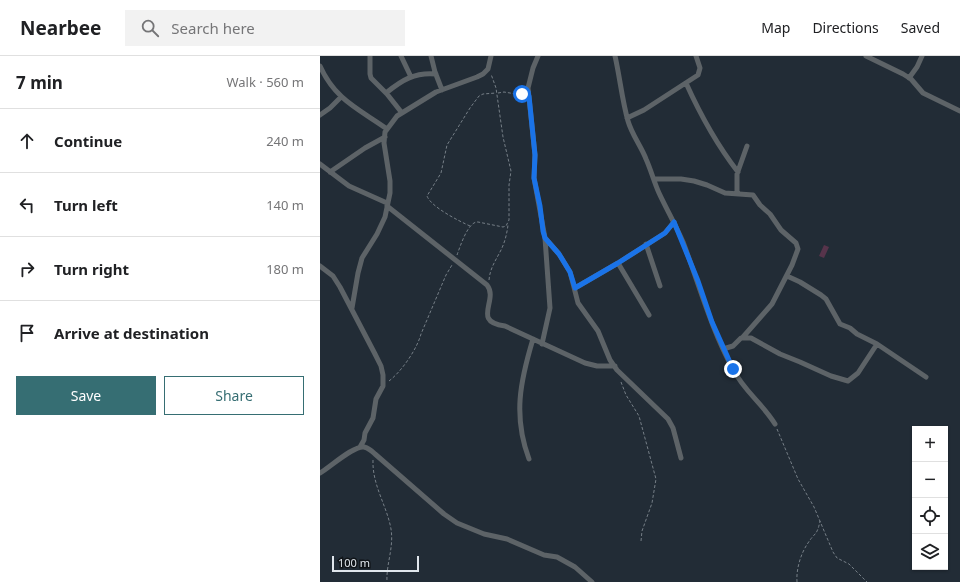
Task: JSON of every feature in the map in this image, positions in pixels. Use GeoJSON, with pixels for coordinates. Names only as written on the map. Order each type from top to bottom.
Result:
{"type":"FeatureCollection","features":[{"type":"Feature","properties":{"kind":"street"},"geometry":{"type":"LineString","coordinates":[[370,56],[371,78],[386,93],[402,113]]}},
{"type":"Feature","properties":{"kind":"street"},"geometry":{"type":"LineString","coordinates":[[401,56],[411,77]]}},
{"type":"Feature","properties":{"kind":"street"},"geometry":{"type":"LineString","coordinates":[[432,56],[436,74],[442,90]]}},
{"type":"Feature","properties":{"kind":"street"},"geometry":{"type":"LineString","coordinates":[[352,308],[362,258],[378,234],[385,217],[390,193],[390,181],[384,144],[385,132],[387,128],[397,116],[436,92],[483,74],[488,69],[491,56]]}},
{"type":"Feature","properties":{"kind":"street"},"geometry":{"type":"LineString","coordinates":[[538,56],[530,80],[529,96],[535,155],[534,178],[545,238],[550,308],[542,344]]}},
{"type":"Feature","properties":{"kind":"street"},"geometry":{"type":"LineString","coordinates":[[614,56],[627,118],[633,134],[646,158],[666,208],[674,222],[723,349],[741,384],[763,407],[775,424]]}},
{"type":"Feature","properties":{"kind":"street"},"geometry":{"type":"LineString","coordinates":[[627,118],[644,110],[698,75],[700,72],[696,56]]}},
{"type":"Feature","properties":{"kind":"street"},"geometry":{"type":"LineString","coordinates":[[866,56],[909,78],[923,93],[960,111]]}},
{"type":"Feature","properties":{"kind":"street"},"geometry":{"type":"LineString","coordinates":[[909,78],[917,67],[922,56]]}},
{"type":"Feature","properties":{"kind":"street"},"geometry":{"type":"LineString","coordinates":[[320,66],[330,84],[341,97],[359,112],[372,118],[387,128]]}},
{"type":"Feature","properties":{"kind":"street"},"geometry":{"type":"LineString","coordinates":[[386,93],[394,86],[417,74],[436,74]]}},
{"type":"Feature","properties":{"kind":"street"},"geometry":{"type":"LineString","coordinates":[[686,83],[702,118],[738,172]]}},
{"type":"Feature","properties":{"kind":"street"},"geometry":{"type":"LineString","coordinates":[[320,115],[341,97]]}},
{"type":"Feature","properties":{"kind":"street"},"geometry":{"type":"LineString","coordinates":[[330,172],[385,136]]}},
{"type":"Feature","properties":{"kind":"street"},"geometry":{"type":"LineString","coordinates":[[737,194],[738,172],[747,146]]}},
{"type":"Feature","properties":{"kind":"street"},"geometry":{"type":"LineString","coordinates":[[320,164],[349,186],[387,205],[489,286],[491,293],[488,308],[489,320],[585,363],[597,366],[614,366]]}},
{"type":"Feature","properties":{"kind":"street"},"geometry":{"type":"LineString","coordinates":[[654,179],[681,179],[694,181],[725,193],[753,195],[760,205],[770,214],[781,230],[796,244],[798,249],[797,252],[787,276],[778,290],[772,304],[734,346],[723,349]]}},
{"type":"Feature","properties":{"kind":"street"},"geometry":{"type":"LineString","coordinates":[[575,288],[665,233],[674,222]]}},
{"type":"Feature","properties":{"kind":"street"},"geometry":{"type":"LineString","coordinates":[[545,238],[559,254],[570,272],[578,303],[598,331],[604,349],[614,366],[668,419],[673,428],[681,458]]}},
{"type":"Feature","properties":{"kind":"street"},"geometry":{"type":"LineString","coordinates":[[646,244],[660,286]]}},
{"type":"Feature","properties":{"kind":"street"},"geometry":{"type":"LineString","coordinates":[[618,263],[649,315]]}},
{"type":"Feature","properties":{"kind":"street"},"geometry":{"type":"LineString","coordinates":[[320,266],[333,276],[352,308],[381,366],[384,384],[374,405],[373,418],[360,447],[320,473]]}},
{"type":"Feature","properties":{"kind":"street"},"geometry":{"type":"LineString","coordinates":[[787,276],[800,282],[826,299],[840,324],[850,328],[857,334],[877,344],[926,377]]}},
{"type":"Feature","properties":{"kind":"street"},"geometry":{"type":"LineString","coordinates":[[743,337],[751,338],[780,354],[831,376],[848,381],[858,373],[877,344]]}},
{"type":"Feature","properties":{"kind":"street"},"geometry":{"type":"LineString","coordinates":[[529,459],[521,434],[520,394],[533,339]]}},
{"type":"Feature","properties":{"kind":"street"},"geometry":{"type":"LineString","coordinates":[[360,447],[368,448],[444,514],[457,523],[484,534],[507,539],[544,555],[557,557],[575,567],[592,582]]}},
{"type":"Feature","properties":{"kind":"path"},"geometry":{"type":"LineString","coordinates":[[488,69],[497,93],[504,141],[511,171],[507,234],[490,271],[489,286]]}},
{"type":"Feature","properties":{"kind":"path"},"geometry":{"type":"LineString","coordinates":[[470,226],[442,210],[428,199],[427,196],[441,173],[447,145],[479,96],[483,94],[507,93],[529,96]]}},
{"type":"Feature","properties":{"kind":"path"},"geometry":{"type":"LineString","coordinates":[[384,384],[399,372],[419,343],[421,334],[446,275],[455,260],[470,226],[475,222],[503,227],[508,223]]}},
{"type":"Feature","properties":{"kind":"path"},"geometry":{"type":"LineString","coordinates":[[619,372],[626,395],[639,416],[656,479],[652,503],[642,531],[641,541]]}},
{"type":"Feature","properties":{"kind":"path"},"geometry":{"type":"LineString","coordinates":[[775,424],[798,479],[814,507],[833,552],[838,558],[849,564],[867,582]]}},
{"type":"Feature","properties":{"kind":"path"},"geometry":{"type":"LineString","coordinates":[[374,453],[372,462],[373,470],[380,498],[388,515],[392,540],[387,582]]}},
{"type":"Feature","properties":{"kind":"path"},"geometry":{"type":"LineString","coordinates":[[797,582],[796,574],[805,547],[818,532],[820,521]]}},
{"type":"Feature","properties":{"kind":"building"},"geometry":{"type":"Polygon","coordinates":[[[824,245],[829,247],[824,258],[819,256],[824,245]]]}},
{"type":"Feature","properties":{"kind":"route"},"geometry":{"type":"LineString","coordinates":[[522,94],[529,96],[535,155],[534,178],[540,206],[543,231],[545,238],[559,254],[570,272],[575,288],[665,233],[674,222],[698,281],[712,322],[733,369]]}}]}
